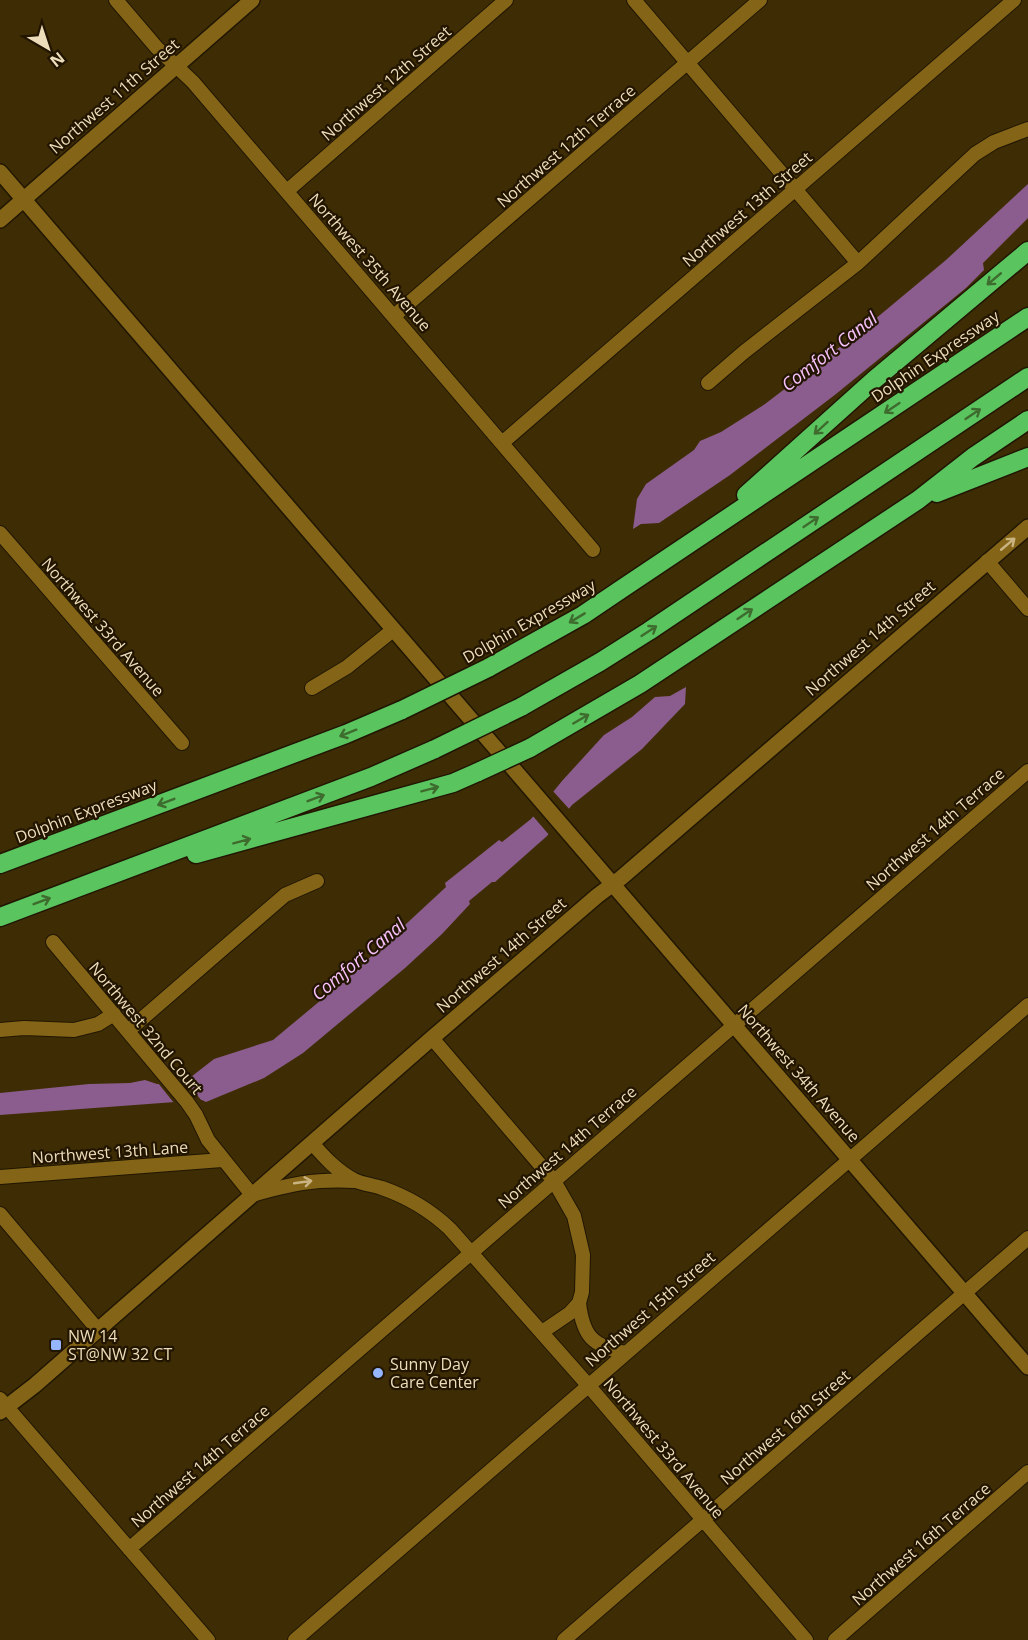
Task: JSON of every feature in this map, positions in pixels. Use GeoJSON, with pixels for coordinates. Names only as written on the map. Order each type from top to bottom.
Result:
{"type":"FeatureCollection","features":[{"type":"Feature","properties":{"kind":"highway"},"geometry":{"type":"LineString","coordinates":[[696,540],[874,380],[1028,251]]}},
{"type":"Feature","properties":{"kind":"highway","name":"Dolphin Expressway"},"geometry":{"type":"LineString","coordinates":[[0,864],[346,734],[402,710],[488,668],[583,615],[1028,317]]}},
{"type":"Feature","properties":{"kind":"highway"},"geometry":{"type":"LineString","coordinates":[[0,917],[371,777],[521,707],[649,631],[1028,377]]}},
{"type":"Feature","properties":{"kind":"highway"},"geometry":{"type":"LineString","coordinates":[[85,885],[453,783],[530,748],[640,684],[918,500],[973,457],[1028,420]]}},
{"type":"Feature","properties":{"kind":"highway"},"geometry":{"type":"LineString","coordinates":[[918,500],[1028,456]]}},
{"type":"Feature","properties":{"kind":"street","name":"Northwest 35th Avenue"},"geometry":{"type":"LineString","coordinates":[[116,0],[157,48],[193,82],[593,550]]}},
{"type":"Feature","properties":{"kind":"street","name":"Northwest 11th Street"},"geometry":{"type":"LineString","coordinates":[[0,220],[252,0]]}},
{"type":"Feature","properties":{"kind":"street","name":"Northwest 12th Street"},"geometry":{"type":"LineString","coordinates":[[287,191],[506,0]]}},
{"type":"Feature","properties":{"kind":"street"},"geometry":{"type":"LineString","coordinates":[[634,0],[858,263]]}},
{"type":"Feature","properties":{"kind":"street","name":"Northwest 12th Terrace"},"geometry":{"type":"LineString","coordinates":[[394,316],[760,0]]}},
{"type":"Feature","properties":{"kind":"street","name":"Northwest 13th Street"},"geometry":{"type":"LineString","coordinates":[[502,443],[1014,0]]}},
{"type":"Feature","properties":{"kind":"street"},"geometry":{"type":"LineString","coordinates":[[708,383],[858,263],[975,154],[994,142],[1028,129]]}},
{"type":"Feature","properties":{"kind":"street"},"geometry":{"type":"LineString","coordinates":[[0,172],[24,199]]}},
{"type":"Feature","properties":{"kind":"street","name":"Northwest 34th Avenue"},"geometry":{"type":"LineString","coordinates":[[24,199],[1028,1367]]}},
{"type":"Feature","properties":{"kind":"street","name":"Northwest 14th Street"},"geometry":{"type":"LineString","coordinates":[[2,1406],[98,1329],[432,1038],[1028,527]]}},
{"type":"Feature","properties":{"kind":"street","name":"Northwest 33rd Avenue"},"geometry":{"type":"LineString","coordinates":[[0,533],[182,743]]}},
{"type":"Feature","properties":{"kind":"street"},"geometry":{"type":"LineString","coordinates":[[987,561],[1028,609]]}},
{"type":"Feature","properties":{"kind":"street"},"geometry":{"type":"LineString","coordinates":[[312,688],[347,667],[393,630]]}},
{"type":"Feature","properties":{"kind":"street","name":"Northwest 14th Terrace"},"geometry":{"type":"LineString","coordinates":[[129,1549],[1028,771]]}},
{"type":"Feature","properties":{"kind":"street"},"geometry":{"type":"LineString","coordinates":[[129,1030],[285,895],[317,882]]}},
{"type":"Feature","properties":{"kind":"street","name":"Northwest 32nd Court"},"geometry":{"type":"LineString","coordinates":[[53,942],[188,1102],[208,1140],[252,1195]]}},
{"type":"Feature","properties":{"kind":"street","name":"Northwest 15th Street"},"geometry":{"type":"LineString","coordinates":[[295,1640],[1028,1005]]}},
{"type":"Feature","properties":{"kind":"street"},"geometry":{"type":"LineString","coordinates":[[0,1030],[24,1028],[74,1030],[98,1024],[114,1014]]}},
{"type":"Feature","properties":{"kind":"street"},"geometry":{"type":"LineString","coordinates":[[432,1038],[554,1181],[574,1216],[581,1241],[584,1284],[579,1303],[583,1325],[589,1336],[599,1346],[626,1353]]}},
{"type":"Feature","properties":{"kind":"street"},"geometry":{"type":"LineString","coordinates":[[312,1143],[331,1165],[356,1181]]}},
{"type":"Feature","properties":{"kind":"street","name":"Northwest 13th Lane"},"geometry":{"type":"LineString","coordinates":[[0,1177],[222,1160]]}},
{"type":"Feature","properties":{"kind":"street"},"geometry":{"type":"LineString","coordinates":[[252,1195],[301,1182],[356,1181]]}},
{"type":"Feature","properties":{"kind":"street","name":"Northwest 33rd Avenue"},"geometry":{"type":"LineString","coordinates":[[356,1181],[389,1191],[422,1206],[441,1220],[588,1384],[806,1640]]}},
{"type":"Feature","properties":{"kind":"street"},"geometry":{"type":"LineString","coordinates":[[0,1214],[98,1329]]}},
{"type":"Feature","properties":{"kind":"street","name":"Northwest 16th Street"},"geometry":{"type":"LineString","coordinates":[[564,1640],[1028,1238]]}},
{"type":"Feature","properties":{"kind":"street"},"geometry":{"type":"LineString","coordinates":[[542,1332],[570,1313],[579,1303]]}},
{"type":"Feature","properties":{"kind":"street"},"geometry":{"type":"LineString","coordinates":[[2,1406],[129,1549],[199,1637]]}},
{"type":"Feature","properties":{"kind":"street","name":"Northwest 16th Terrace"},"geometry":{"type":"LineString","coordinates":[[835,1640],[1028,1472]]}},
{"type":"Feature","properties":{"kind":"shaded area"},"geometry":{"type":"Polygon","coordinates":[[[1028,184],[1028,218],[983,263],[984,270],[966,288],[836,394],[730,475],[659,523],[641,524],[633,529],[637,499],[646,484],[694,450],[700,441],[721,432],[765,404],[862,330],[946,260],[1028,184]]]}},
{"type":"Feature","properties":{"kind":"shaded area"},"geometry":{"type":"Polygon","coordinates":[[[686,687],[685,704],[642,749],[572,805],[547,836],[495,882],[469,901],[470,904],[442,934],[405,968],[303,1053],[264,1078],[206,1102],[202,1100],[0,1115],[0,1093],[145,1080],[157,1084],[182,1084],[214,1059],[273,1040],[350,976],[446,887],[445,883],[499,840],[502,842],[531,819],[604,735],[632,717],[655,697],[670,696],[686,687]]]}},
{"type":"Feature","properties":{"kind":"pier"},"geometry":{"type":"Polygon","coordinates":[[[552,790],[571,811],[550,836],[532,815],[552,790]]]}},
{"type":"Feature","properties":{"kind":"pier"},"geometry":{"type":"Polygon","coordinates":[[[184,1080],[202,1101],[174,1103],[158,1083],[184,1080]]]}},
{"type":"Feature","properties":{"kind":"place","name":"NW 14 ST@NW 32 CT"},"geometry":{"type":"Point","coordinates":[56,1345]}},
{"type":"Feature","properties":{"kind":"place","name":"Sunny Day Care Center"},"geometry":{"type":"Point","coordinates":[378,1373]}},
{"type":"Feature","properties":{"kind":"water label","name":"Comfort Canal"},"geometry":{"type":"Point","coordinates":[829,351]}},
{"type":"Feature","properties":{"kind":"water label","name":"Comfort Canal"},"geometry":{"type":"Point","coordinates":[358,959]}}]}
